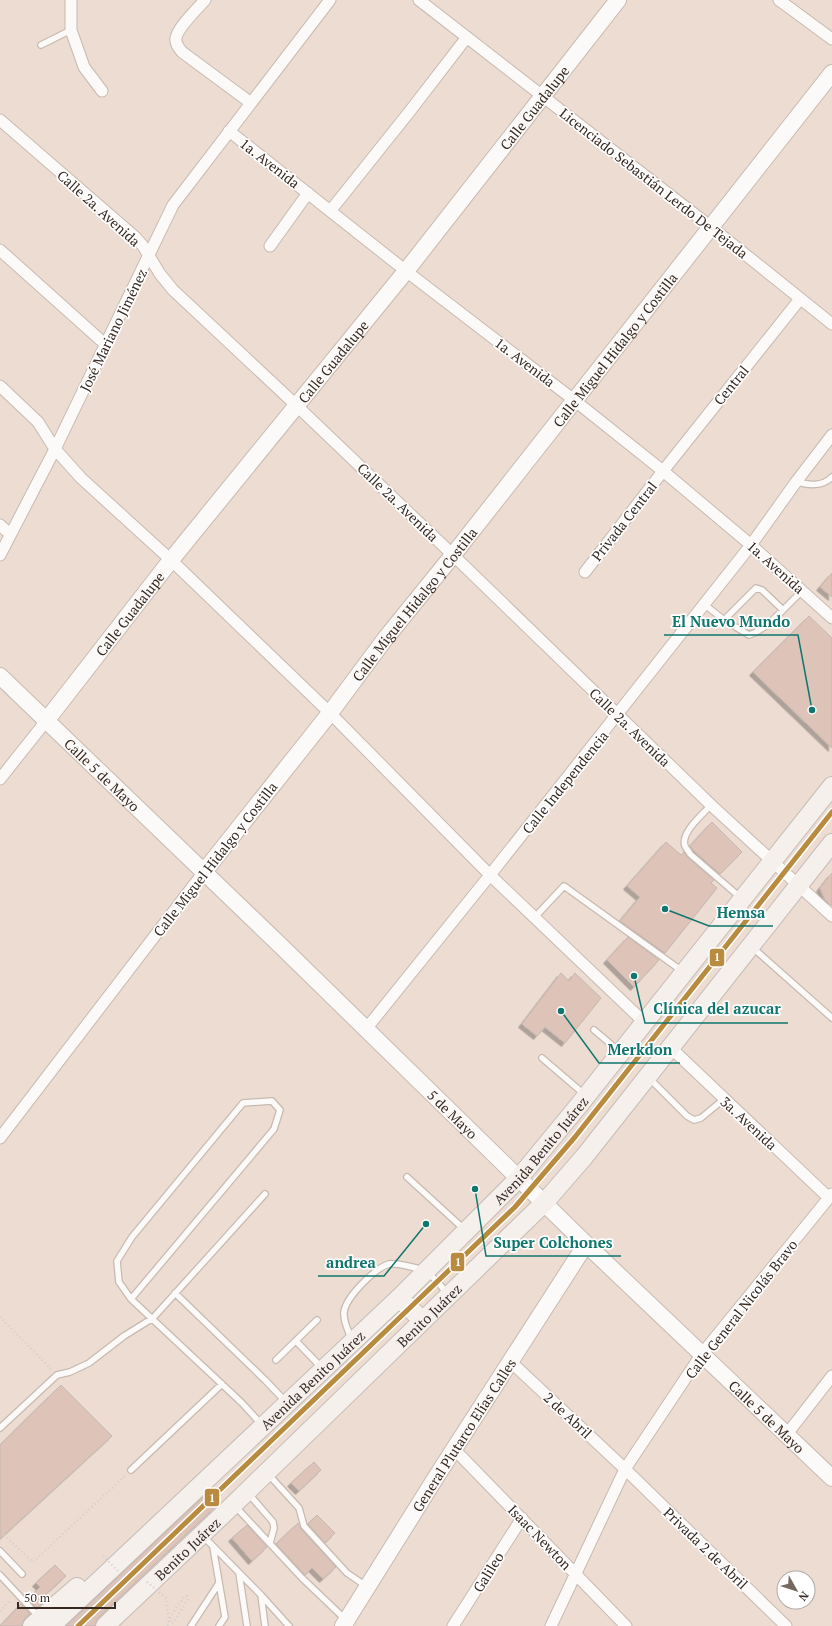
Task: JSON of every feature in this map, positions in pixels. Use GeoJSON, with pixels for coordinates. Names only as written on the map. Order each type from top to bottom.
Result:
{"type":"FeatureCollection","features":[{"type":"Feature","properties":{"kind":"main road","name":"Avenida Benito Juárez"},"geometry":{"type":"LineString","coordinates":[[112,1566],[324,1370],[426,1272],[519,1178],[832,786]]}},
{"type":"Feature","properties":{"kind":"main road"},"geometry":{"type":"LineString","coordinates":[[799,885],[832,842]]}},
{"type":"Feature","properties":{"kind":"main road","name":"Benito Juárez"},"geometry":{"type":"LineString","coordinates":[[105,1626],[136,1596],[207,1541],[233,1505],[544,1203],[584,1157],[671,1048],[750,945],[799,885]]}},
{"type":"Feature","properties":{"kind":"main road"},"geometry":{"type":"LineString","coordinates":[[399,1298],[422,1320]]}},
{"type":"Feature","properties":{"kind":"main road"},"geometry":{"type":"LineString","coordinates":[[41,1623],[80,1584],[112,1566]]}},
{"type":"Feature","properties":{"kind":"main road"},"geometry":{"type":"LineString","coordinates":[[63,1626],[88,1601],[112,1566]]}},
{"type":"Feature","properties":{"kind":"main road"},"geometry":{"type":"LineString","coordinates":[[115,1626],[136,1596]]}},
{"type":"Feature","properties":{"kind":"street"},"geometry":{"type":"LineString","coordinates":[[71,0],[71,30],[84,66],[102,91]]}},
{"type":"Feature","properties":{"kind":"street"},"geometry":{"type":"LineString","coordinates":[[205,0],[179,30],[176,39],[177,45],[182,52],[251,103]]}},
{"type":"Feature","properties":{"kind":"street","name":"José Mariano Jiménez"},"geometry":{"type":"LineString","coordinates":[[0,555],[56,449],[173,205],[330,0]]}},
{"type":"Feature","properties":{"kind":"street","name":"Licenciado Sebastián Lerdo De Tejada"},"geometry":{"type":"LineString","coordinates":[[419,0],[711,227],[832,324]]}},
{"type":"Feature","properties":{"kind":"street","name":"Calle Guadalupe"},"geometry":{"type":"LineString","coordinates":[[46,721],[171,560],[406,271],[542,95],[618,0]]}},
{"type":"Feature","properties":{"kind":"street"},"geometry":{"type":"LineString","coordinates":[[779,0],[832,39]]}},
{"type":"Feature","properties":{"kind":"street"},"geometry":{"type":"LineString","coordinates":[[331,210],[410,111],[466,37]]}},
{"type":"Feature","properties":{"kind":"street","name":"Calle Miguel Hidalgo y Costilla"},"geometry":{"type":"LineString","coordinates":[[0,1138],[203,873],[330,713],[385,639],[453,555],[832,73]]}},
{"type":"Feature","properties":{"kind":"street","name":"Calle 2a. Avenida"},"geometry":{"type":"LineString","coordinates":[[0,120],[135,237],[143,246],[160,274],[173,290],[453,555],[711,805],[832,916]]}},
{"type":"Feature","properties":{"kind":"street","name":"1a. Avenida"},"geometry":{"type":"LineString","coordinates":[[229,131],[331,210],[406,271],[574,400],[662,471],[751,545],[832,618]]}},
{"type":"Feature","properties":{"kind":"street"},"geometry":{"type":"LineString","coordinates":[[270,246],[308,193]]}},
{"type":"Feature","properties":{"kind":"street"},"geometry":{"type":"LineString","coordinates":[[0,250],[106,345]]}},
{"type":"Feature","properties":{"kind":"street","name":"Central"},"geometry":{"type":"LineString","coordinates":[[662,471],[800,299]]}},
{"type":"Feature","properties":{"kind":"street"},"geometry":{"type":"LineString","coordinates":[[0,386],[38,422],[56,449],[81,478],[171,560],[330,713],[490,875],[644,1022]]}},
{"type":"Feature","properties":{"kind":"street","name":"Calle Independencia"},"geometry":{"type":"LineString","coordinates":[[366,1029],[618,715],[751,545],[832,435]]}},
{"type":"Feature","properties":{"kind":"street","name":"Privada Central"},"geometry":{"type":"LineString","coordinates":[[585,572],[662,471]]}},
{"type":"Feature","properties":{"kind":"street"},"geometry":{"type":"LineString","coordinates":[[0,525],[10,534]]}},
{"type":"Feature","properties":{"kind":"street","name":"Calle 5 de Mayo"},"geometry":{"type":"LineString","coordinates":[[0,676],[203,873]]}},
{"type":"Feature","properties":{"kind":"street"},"geometry":{"type":"LineString","coordinates":[[0,779],[46,721]]}},
{"type":"Feature","properties":{"kind":"street","name":"5 de Mayo"},"geometry":{"type":"LineString","coordinates":[[203,873],[702,1355]]}},
{"type":"Feature","properties":{"kind":"street","name":"3a. Avenida"},"geometry":{"type":"LineString","coordinates":[[671,1048],[724,1099],[831,1196]]}},
{"type":"Feature","properties":{"kind":"street","name":"Calle General Nicolás Bravo"},"geometry":{"type":"LineString","coordinates":[[552,1626],[625,1469],[702,1355],[831,1196]]}},
{"type":"Feature","properties":{"kind":"street","name":"General Plutarco Elías Calles"},"geometry":{"type":"LineString","coordinates":[[344,1623],[586,1244]]}},
{"type":"Feature","properties":{"kind":"street","name":"Calle 5 de Mayo"},"geometry":{"type":"LineString","coordinates":[[702,1355],[832,1478]]}},
{"type":"Feature","properties":{"kind":"street","name":"2 de Abril"},"geometry":{"type":"LineString","coordinates":[[511,1362],[625,1469]]}},
{"type":"Feature","properties":{"kind":"street"},"geometry":{"type":"LineString","coordinates":[[787,1434],[832,1376]]}},
{"type":"Feature","properties":{"kind":"street","name":"Isaac Newton"},"geometry":{"type":"LineString","coordinates":[[454,1449],[626,1626]]}},
{"type":"Feature","properties":{"kind":"street","name":"Privada 2 de Abril"},"geometry":{"type":"LineString","coordinates":[[625,1469],[786,1626]]}},
{"type":"Feature","properties":{"kind":"street","name":"Galileo"},"geometry":{"type":"LineString","coordinates":[[453,1626],[522,1518]]}},
{"type":"Feature","properties":{"kind":"lane"},"geometry":{"type":"LineString","coordinates":[[41,45],[71,30]]}},
{"type":"Feature","properties":{"kind":"lane"},"geometry":{"type":"LineString","coordinates":[[796,482],[809,485],[820,484],[832,477]]}},
{"type":"Feature","properties":{"kind":"lane"},"geometry":{"type":"LineString","coordinates":[[724,620],[756,588],[762,590],[783,610]]}},
{"type":"Feature","properties":{"kind":"lane"},"geometry":{"type":"LineString","coordinates":[[704,604],[724,620],[749,635],[764,627],[802,591]]}},
{"type":"Feature","properties":{"kind":"lane"},"geometry":{"type":"LineString","coordinates":[[711,805],[688,830],[684,837],[685,846],[690,854],[742,899]]}},
{"type":"Feature","properties":{"kind":"lane"},"geometry":{"type":"LineString","coordinates":[[535,918],[564,886],[684,973]]}},
{"type":"Feature","properties":{"kind":"lane"},"geometry":{"type":"LineString","coordinates":[[750,945],[832,1018]]}},
{"type":"Feature","properties":{"kind":"lane"},"geometry":{"type":"LineString","coordinates":[[594,1030],[621,1052]]}},
{"type":"Feature","properties":{"kind":"lane"},"geometry":{"type":"LineString","coordinates":[[542,1058],[586,1096]]}},
{"type":"Feature","properties":{"kind":"lane"},"geometry":{"type":"LineString","coordinates":[[648,1076],[687,1116],[694,1120],[701,1118],[724,1099]]}},
{"type":"Feature","properties":{"kind":"lane"},"geometry":{"type":"LineString","coordinates":[[131,1299],[274,1129],[280,1110],[272,1101],[243,1103],[132,1237],[117,1260],[119,1282],[131,1299],[222,1384],[264,1427]]}},
{"type":"Feature","properties":{"kind":"lane"},"geometry":{"type":"LineString","coordinates":[[407,1176],[467,1231]]}},
{"type":"Feature","properties":{"kind":"lane"},"geometry":{"type":"LineString","coordinates":[[0,1428],[57,1375],[70,1372],[89,1363],[124,1336],[153,1318],[265,1194]]}},
{"type":"Feature","properties":{"kind":"lane"},"geometry":{"type":"LineString","coordinates":[[353,1342],[346,1326],[344,1314],[345,1304],[357,1290],[382,1267],[391,1264],[399,1264],[426,1272],[449,1294]]}},
{"type":"Feature","properties":{"kind":"lane"},"geometry":{"type":"LineString","coordinates":[[175,1294],[288,1404]]}},
{"type":"Feature","properties":{"kind":"lane"},"geometry":{"type":"LineString","coordinates":[[276,1360],[317,1320]]}},
{"type":"Feature","properties":{"kind":"lane"},"geometry":{"type":"LineString","coordinates":[[296,1341],[324,1370]]}},
{"type":"Feature","properties":{"kind":"lane"},"geometry":{"type":"LineString","coordinates":[[131,1470],[222,1384]]}},
{"type":"Feature","properties":{"kind":"lane"},"geometry":{"type":"LineString","coordinates":[[266,1472],[300,1508],[304,1526],[347,1573],[367,1587]]}},
{"type":"Feature","properties":{"kind":"lane"},"geometry":{"type":"LineString","coordinates":[[246,1492],[273,1522],[274,1528],[270,1543]]}},
{"type":"Feature","properties":{"kind":"lane"},"geometry":{"type":"LineString","coordinates":[[233,1505],[344,1623]]}},
{"type":"Feature","properties":{"kind":"lane"},"geometry":{"type":"LineString","coordinates":[[207,1541],[262,1595],[289,1626]]}},
{"type":"Feature","properties":{"kind":"lane"},"geometry":{"type":"LineString","coordinates":[[207,1541],[219,1583],[225,1616],[219,1626]]}},
{"type":"Feature","properties":{"kind":"lane"},"geometry":{"type":"LineString","coordinates":[[0,1551],[22,1574]]}},
{"type":"Feature","properties":{"kind":"lane"},"geometry":{"type":"LineString","coordinates":[[239,1573],[247,1626]]}},
{"type":"Feature","properties":{"kind":"lane"},"geometry":{"type":"LineString","coordinates":[[0,1575],[18,1594],[41,1623]]}},
{"type":"Feature","properties":{"kind":"lane"},"geometry":{"type":"LineString","coordinates":[[191,1626],[219,1583]]}},
{"type":"Feature","properties":{"kind":"lane"},"geometry":{"type":"LineString","coordinates":[[262,1595],[264,1626]]}},
{"type":"Feature","properties":{"kind":"path"},"geometry":{"type":"LineString","coordinates":[[0,1317],[57,1375]]}},
{"type":"Feature","properties":{"kind":"path"},"geometry":{"type":"LineString","coordinates":[[4,1535],[33,1562],[131,1470]]}},
{"type":"Feature","properties":{"kind":"path"},"geometry":{"type":"LineString","coordinates":[[147,1582],[166,1598],[170,1622],[174,1622],[188,1597],[184,1597],[170,1617],[168,1626]]}},
{"type":"Feature","properties":{"kind":"path"},"geometry":{"type":"LineString","coordinates":[[0,1611],[18,1594]]}},
{"type":"Feature","properties":{"kind":"building"},"geometry":{"type":"Polygon","coordinates":[[[832,573],[832,597],[820,587],[832,573]]]}},
{"type":"Feature","properties":{"kind":"building"},"geometry":{"type":"Polygon","coordinates":[[[809,616],[832,638],[832,748],[753,672],[809,616]]]}},
{"type":"Feature","properties":{"kind":"building"},"geometry":{"type":"Polygon","coordinates":[[[712,822],[742,852],[720,874],[690,846],[712,822]]]}},
{"type":"Feature","properties":{"kind":"building"},"geometry":{"type":"Polygon","coordinates":[[[666,842],[681,855],[684,852],[687,857],[714,880],[711,883],[717,888],[665,953],[620,921],[640,897],[627,886],[666,842]]]}},
{"type":"Feature","properties":{"kind":"building"},"geometry":{"type":"Polygon","coordinates":[[[832,873],[832,906],[825,900],[820,888],[832,873]]]}},
{"type":"Feature","properties":{"kind":"building"},"geometry":{"type":"Polygon","coordinates":[[[628,937],[659,960],[634,987],[607,960],[628,937]]]}},
{"type":"Feature","properties":{"kind":"building"},"geometry":{"type":"Polygon","coordinates":[[[561,973],[569,981],[575,973],[601,998],[565,1043],[545,1027],[537,1036],[522,1024],[561,973]]]}},
{"type":"Feature","properties":{"kind":"building"},"geometry":{"type":"Polygon","coordinates":[[[61,1385],[112,1436],[0,1539],[0,1445],[61,1385]]]}},
{"type":"Feature","properties":{"kind":"building"},"geometry":{"type":"Polygon","coordinates":[[[314,1462],[321,1470],[299,1491],[291,1483],[314,1462]]]}},
{"type":"Feature","properties":{"kind":"building"},"geometry":{"type":"Polygon","coordinates":[[[203,1497],[214,1508],[98,1618],[95,1626],[66,1626],[203,1497]]]}},
{"type":"Feature","properties":{"kind":"building"},"geometry":{"type":"Polygon","coordinates":[[[317,1515],[335,1533],[325,1543],[308,1524],[317,1515]]]}},
{"type":"Feature","properties":{"kind":"building"},"geometry":{"type":"Polygon","coordinates":[[[298,1523],[301,1529],[336,1567],[323,1579],[312,1568],[305,1575],[276,1544],[298,1523]]]}},
{"type":"Feature","properties":{"kind":"building"},"geometry":{"type":"Polygon","coordinates":[[[247,1525],[267,1547],[252,1561],[232,1538],[247,1525]]]}},
{"type":"Feature","properties":{"kind":"building"},"geometry":{"type":"Polygon","coordinates":[[[55,1565],[66,1576],[46,1594],[49,1597],[37,1608],[28,1599],[40,1587],[36,1583],[55,1565]]]}},
{"type":"Feature","properties":{"kind":"building"},"geometry":{"type":"Polygon","coordinates":[[[21,1604],[30,1614],[25,1618],[22,1626],[0,1626],[21,1604]]]}},
{"type":"Feature","properties":{"kind":"transit line","name":"1"},"geometry":{"type":"LineString","coordinates":[[78,1626],[515,1207],[575,1137],[832,812]]}},
{"type":"Feature","properties":{"kind":"place","name":"El Nuevo Mundo"},"geometry":{"type":"Point","coordinates":[812,710]}},
{"type":"Feature","properties":{"kind":"place","name":"Hemsa"},"geometry":{"type":"Point","coordinates":[665,909]}},
{"type":"Feature","properties":{"kind":"place","name":"Clínica del azucar"},"geometry":{"type":"Point","coordinates":[634,976]}},
{"type":"Feature","properties":{"kind":"place","name":"Merkdon"},"geometry":{"type":"Point","coordinates":[561,1011]}},
{"type":"Feature","properties":{"kind":"place","name":"Super Colchones"},"geometry":{"type":"Point","coordinates":[475,1189]}},
{"type":"Feature","properties":{"kind":"place","name":"andrea"},"geometry":{"type":"Point","coordinates":[426,1224]}}]}
